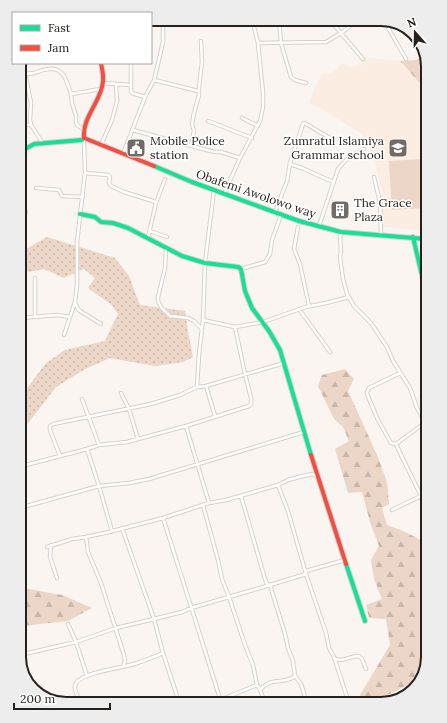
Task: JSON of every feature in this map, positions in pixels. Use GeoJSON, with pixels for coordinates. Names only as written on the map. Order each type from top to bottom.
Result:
{"type":"FeatureCollection","features":[{"type":"Feature","properties":{"kind":"street"},"geometry":{"type":"LineString","coordinates":[[123,154],[145,97],[154,80],[163,42],[163,26]]}},
{"type":"Feature","properties":{"kind":"street"},"geometry":{"type":"LineString","coordinates":[[224,194],[240,158],[258,126],[263,107],[258,43],[254,26]]}},
{"type":"Feature","properties":{"kind":"street"},"geometry":{"type":"LineString","coordinates":[[279,26],[281,43],[291,77],[295,80],[306,83]]}},
{"type":"Feature","properties":{"kind":"street"},"geometry":{"type":"LineString","coordinates":[[335,26],[363,59]]}},
{"type":"Feature","properties":{"kind":"street"},"geometry":{"type":"LineString","coordinates":[[258,43],[326,42],[350,26]]}},
{"type":"Feature","properties":{"kind":"street"},"geometry":{"type":"LineString","coordinates":[[387,27],[406,60]]}},
{"type":"Feature","properties":{"kind":"street"},"geometry":{"type":"LineString","coordinates":[[191,146],[194,131],[192,124],[198,99],[202,62],[201,41]]}},
{"type":"Feature","properties":{"kind":"street"},"geometry":{"type":"LineString","coordinates":[[64,335],[75,302],[77,285],[77,242],[85,173],[83,134],[101,88],[103,73],[101,64]]}},
{"type":"Feature","properties":{"kind":"street"},"geometry":{"type":"LineString","coordinates":[[131,64],[131,92],[145,97]]}},
{"type":"Feature","properties":{"kind":"street"},"geometry":{"type":"LineString","coordinates":[[26,74],[47,68],[59,71],[63,75],[71,94],[77,125],[84,130]]}},
{"type":"Feature","properties":{"kind":"street"},"geometry":{"type":"LineString","coordinates":[[26,79],[31,102],[31,126],[42,143]]}},
{"type":"Feature","properties":{"kind":"street"},"geometry":{"type":"LineString","coordinates":[[154,80],[198,91]]}},
{"type":"Feature","properties":{"kind":"street"},"geometry":{"type":"LineString","coordinates":[[102,83],[131,85]]}},
{"type":"Feature","properties":{"kind":"street"},"geometry":{"type":"LineString","coordinates":[[101,145],[112,120],[116,101],[116,84]]}},
{"type":"Feature","properties":{"kind":"street"},"geometry":{"type":"LineString","coordinates":[[71,94],[101,88]]}},
{"type":"Feature","properties":{"kind":"street"},"geometry":{"type":"LineString","coordinates":[[242,118],[258,126]]}},
{"type":"Feature","properties":{"kind":"street"},"geometry":{"type":"LineString","coordinates":[[208,121],[252,138]]}},
{"type":"Feature","properties":{"kind":"street"},"geometry":{"type":"LineString","coordinates":[[274,213],[287,181],[290,164],[303,123],[334,140]]}},
{"type":"Feature","properties":{"kind":"street"},"geometry":{"type":"LineString","coordinates":[[26,125],[31,126]]}},
{"type":"Feature","properties":{"kind":"street"},"geometry":{"type":"LineString","coordinates":[[133,130],[240,158]]}},
{"type":"Feature","properties":{"kind":"street"},"geometry":{"type":"LineString","coordinates":[[26,149],[34,144],[84,139]]}},
{"type":"Feature","properties":{"kind":"street","name":"Obafemi Awolowo way"},"geometry":{"type":"LineString","coordinates":[[84,139],[176,176],[299,222],[341,232],[421,238]]}},
{"type":"Feature","properties":{"kind":"street"},"geometry":{"type":"LineString","coordinates":[[319,226],[338,169],[346,160],[364,149]]}},
{"type":"Feature","properties":{"kind":"street"},"geometry":{"type":"LineString","coordinates":[[290,164],[334,182]]}},
{"type":"Feature","properties":{"kind":"street"},"geometry":{"type":"LineString","coordinates":[[85,173],[108,175],[110,177],[109,183],[111,186],[156,203]]}},
{"type":"Feature","properties":{"kind":"street"},"geometry":{"type":"LineString","coordinates":[[374,176],[380,202],[381,236]]}},
{"type":"Feature","properties":{"kind":"street"},"geometry":{"type":"LineString","coordinates":[[148,238],[156,203],[165,179]]}},
{"type":"Feature","properties":{"kind":"street"},"geometry":{"type":"LineString","coordinates":[[36,188],[59,190],[62,196],[82,197]]}},
{"type":"Feature","properties":{"kind":"street"},"geometry":{"type":"LineString","coordinates":[[197,387],[203,320],[203,278],[214,190]]}},
{"type":"Feature","properties":{"kind":"street"},"geometry":{"type":"LineString","coordinates":[[80,214],[95,217],[101,222],[113,223],[128,228],[182,256],[205,263],[238,267],[241,269],[266,262],[270,254],[272,240],[281,215]]}},
{"type":"Feature","properties":{"kind":"street"},"geometry":{"type":"LineString","coordinates":[[298,227],[294,249],[300,264],[309,306]]}},
{"type":"Feature","properties":{"kind":"street"},"geometry":{"type":"LineString","coordinates":[[150,231],[167,236]]}},
{"type":"Feature","properties":{"kind":"street"},"geometry":{"type":"LineString","coordinates":[[341,232],[341,264],[343,279],[349,297],[354,306],[371,323],[387,347],[393,361],[410,388],[421,415]]}},
{"type":"Feature","properties":{"kind":"street"},"geometry":{"type":"LineString","coordinates":[[413,237],[421,271]]}},
{"type":"Feature","properties":{"kind":"street"},"geometry":{"type":"LineString","coordinates":[[166,249],[165,268],[158,301],[161,307],[170,316],[188,318],[194,321],[201,329]]}},
{"type":"Feature","properties":{"kind":"street"},"geometry":{"type":"LineString","coordinates":[[241,269],[245,291],[252,308],[263,322],[280,350],[318,477],[365,621]]}},
{"type":"Feature","properties":{"kind":"street"},"geometry":{"type":"LineString","coordinates":[[35,278],[35,317]]}},
{"type":"Feature","properties":{"kind":"street"},"geometry":{"type":"LineString","coordinates":[[203,320],[235,327],[263,322],[309,306],[349,297]]}},
{"type":"Feature","properties":{"kind":"street"},"geometry":{"type":"LineString","coordinates":[[75,302],[80,311],[101,324]]}},
{"type":"Feature","properties":{"kind":"street"},"geometry":{"type":"LineString","coordinates":[[300,310],[330,352]]}},
{"type":"Feature","properties":{"kind":"street"},"geometry":{"type":"LineString","coordinates":[[26,318],[57,315],[70,317]]}},
{"type":"Feature","properties":{"kind":"street"},"geometry":{"type":"LineString","coordinates":[[26,465],[99,445],[119,444],[138,439],[186,426],[249,406],[251,404],[251,398],[235,327]]}},
{"type":"Feature","properties":{"kind":"street"},"geometry":{"type":"LineString","coordinates":[[60,456],[50,430],[50,426],[53,424],[150,404],[180,395],[197,387],[206,386],[284,363]]}},
{"type":"Feature","properties":{"kind":"street"},"geometry":{"type":"LineString","coordinates":[[392,510],[421,496],[396,444],[391,443],[381,426],[367,392],[369,388],[400,373]]}},
{"type":"Feature","properties":{"kind":"street"},"geometry":{"type":"LineString","coordinates":[[206,386],[215,416]]}},
{"type":"Feature","properties":{"kind":"street"},"geometry":{"type":"LineString","coordinates":[[121,393],[129,409],[138,439]]}},
{"type":"Feature","properties":{"kind":"street"},"geometry":{"type":"LineString","coordinates":[[82,399],[99,445]]}},
{"type":"Feature","properties":{"kind":"street"},"geometry":{"type":"LineString","coordinates":[[186,426],[209,503]]}},
{"type":"Feature","properties":{"kind":"street"},"geometry":{"type":"LineString","coordinates":[[396,444],[421,426]]}},
{"type":"Feature","properties":{"kind":"street"},"geometry":{"type":"LineString","coordinates":[[26,506],[99,486],[149,479],[304,432]]}},
{"type":"Feature","properties":{"kind":"street"},"geometry":{"type":"LineString","coordinates":[[87,449],[112,531]]}},
{"type":"Feature","properties":{"kind":"street"},"geometry":{"type":"LineString","coordinates":[[47,547],[72,539],[163,518],[209,503],[241,496],[278,485],[288,480],[305,475],[315,474],[318,477]]}},
{"type":"Feature","properties":{"kind":"street"},"geometry":{"type":"LineString","coordinates":[[278,485],[288,511],[306,573],[326,633],[329,648],[334,657],[347,697]]}},
{"type":"Feature","properties":{"kind":"street"},"geometry":{"type":"LineString","coordinates":[[241,496],[266,581],[267,584],[270,585],[285,634],[293,661],[295,676],[301,684],[305,697]]}},
{"type":"Feature","properties":{"kind":"street"},"geometry":{"type":"LineString","coordinates":[[203,505],[222,579],[253,665],[257,685],[263,697]]}},
{"type":"Feature","properties":{"kind":"street"},"geometry":{"type":"LineString","coordinates":[[163,518],[219,697]]}},
{"type":"Feature","properties":{"kind":"street"},"geometry":{"type":"LineString","coordinates":[[122,528],[154,619],[176,697]]}},
{"type":"Feature","properties":{"kind":"street"},"geometry":{"type":"LineString","coordinates":[[86,537],[88,552],[101,583],[124,655],[125,661],[123,666]]}},
{"type":"Feature","properties":{"kind":"street"},"geometry":{"type":"LineString","coordinates":[[51,545],[50,557],[57,578]]}},
{"type":"Feature","properties":{"kind":"street"},"geometry":{"type":"LineString","coordinates":[[26,654],[76,642],[116,628],[182,612],[345,560]]}},
{"type":"Feature","properties":{"kind":"street"},"geometry":{"type":"LineString","coordinates":[[68,624],[76,642],[87,676]]}},
{"type":"Feature","properties":{"kind":"street"},"geometry":{"type":"LineString","coordinates":[[78,697],[75,691],[75,685],[87,676],[123,666],[134,665],[163,653]]}},
{"type":"Feature","properties":{"kind":"street"},"geometry":{"type":"LineString","coordinates":[[334,657],[340,660],[359,656],[362,659],[366,669]]}},
{"type":"Feature","properties":{"kind":"street"},"geometry":{"type":"LineString","coordinates":[[260,689],[269,683],[288,680],[295,676]]}},
{"type":"Feature","properties":{"kind":"street"},"geometry":{"type":"LineString","coordinates":[[229,697],[257,685]]}},
{"type":"Feature","properties":{"kind":"shaded area","name":"Zumratul Islamiya Grammar school"},"geometry":{"type":"Polygon","coordinates":[[[372,58],[400,61],[421,85],[421,231],[383,227],[382,190],[374,155],[368,142],[362,134],[309,102],[322,74],[333,73],[342,63],[350,67],[361,65],[363,59],[372,58]]]}},
{"type":"Feature","properties":{"kind":"green space"},"geometry":{"type":"Polygon","coordinates":[[[420,57],[421,85],[400,61],[416,60],[420,57]]]}},
{"type":"Feature","properties":{"kind":"green space"},"geometry":{"type":"Polygon","coordinates":[[[421,159],[421,208],[392,210],[389,161],[421,159]]]}},
{"type":"Feature","properties":{"kind":"green space"},"geometry":{"type":"Polygon","coordinates":[[[47,237],[115,258],[129,276],[140,305],[185,311],[193,357],[183,362],[155,366],[110,358],[85,369],[56,387],[26,426],[26,390],[46,363],[65,350],[105,341],[118,314],[112,305],[88,288],[95,278],[84,269],[64,278],[44,269],[29,272],[26,270],[26,249],[47,237]]]}},
{"type":"Feature","properties":{"kind":"green space"},"geometry":{"type":"Polygon","coordinates":[[[345,369],[354,379],[348,391],[377,455],[387,482],[389,504],[382,508],[387,525],[421,540],[421,658],[419,670],[409,686],[407,685],[385,697],[359,697],[390,645],[386,619],[369,618],[366,605],[382,599],[374,579],[371,560],[379,546],[370,522],[362,492],[348,493],[335,449],[349,441],[343,427],[334,419],[318,386],[322,375],[345,369]]]}},
{"type":"Feature","properties":{"kind":"green space"},"geometry":{"type":"Polygon","coordinates":[[[26,589],[62,595],[92,608],[68,621],[26,626],[26,589]]]}},
{"type":"Feature","properties":{"kind":"traffic: fast"},"geometry":{"type":"LineString","coordinates":[[26,149],[34,144],[82,140]]}},
{"type":"Feature","properties":{"kind":"traffic: fast"},"geometry":{"type":"LineString","coordinates":[[154,166],[192,182],[299,221],[341,232],[421,239]]}},
{"type":"Feature","properties":{"kind":"traffic: fast"},"geometry":{"type":"LineString","coordinates":[[80,214],[95,217],[101,222],[113,223],[128,228],[182,256],[205,263],[238,267],[241,269],[245,291],[252,308],[269,331],[280,350],[311,455]]}},
{"type":"Feature","properties":{"kind":"traffic: fast"},"geometry":{"type":"LineString","coordinates":[[413,237],[421,271]]}},
{"type":"Feature","properties":{"kind":"traffic: fast"},"geometry":{"type":"LineString","coordinates":[[346,564],[365,621]]}},
{"type":"Feature","properties":{"kind":"traffic: jam"},"geometry":{"type":"LineString","coordinates":[[101,64],[103,77],[102,89],[86,123],[84,138],[154,166]]}},
{"type":"Feature","properties":{"kind":"traffic: jam"},"geometry":{"type":"LineString","coordinates":[[311,455],[346,564]]}},
{"type":"Feature","properties":{"kind":"place","name":"Mobile Police station"},"geometry":{"type":"Point","coordinates":[136,148]}},
{"type":"Feature","properties":{"kind":"place","name":"Zumratul Islamiya Grammar school"},"geometry":{"type":"Point","coordinates":[398,148]}},
{"type":"Feature","properties":{"kind":"place","name":"The Grace Plaza"},"geometry":{"type":"Point","coordinates":[340,210]}}]}
